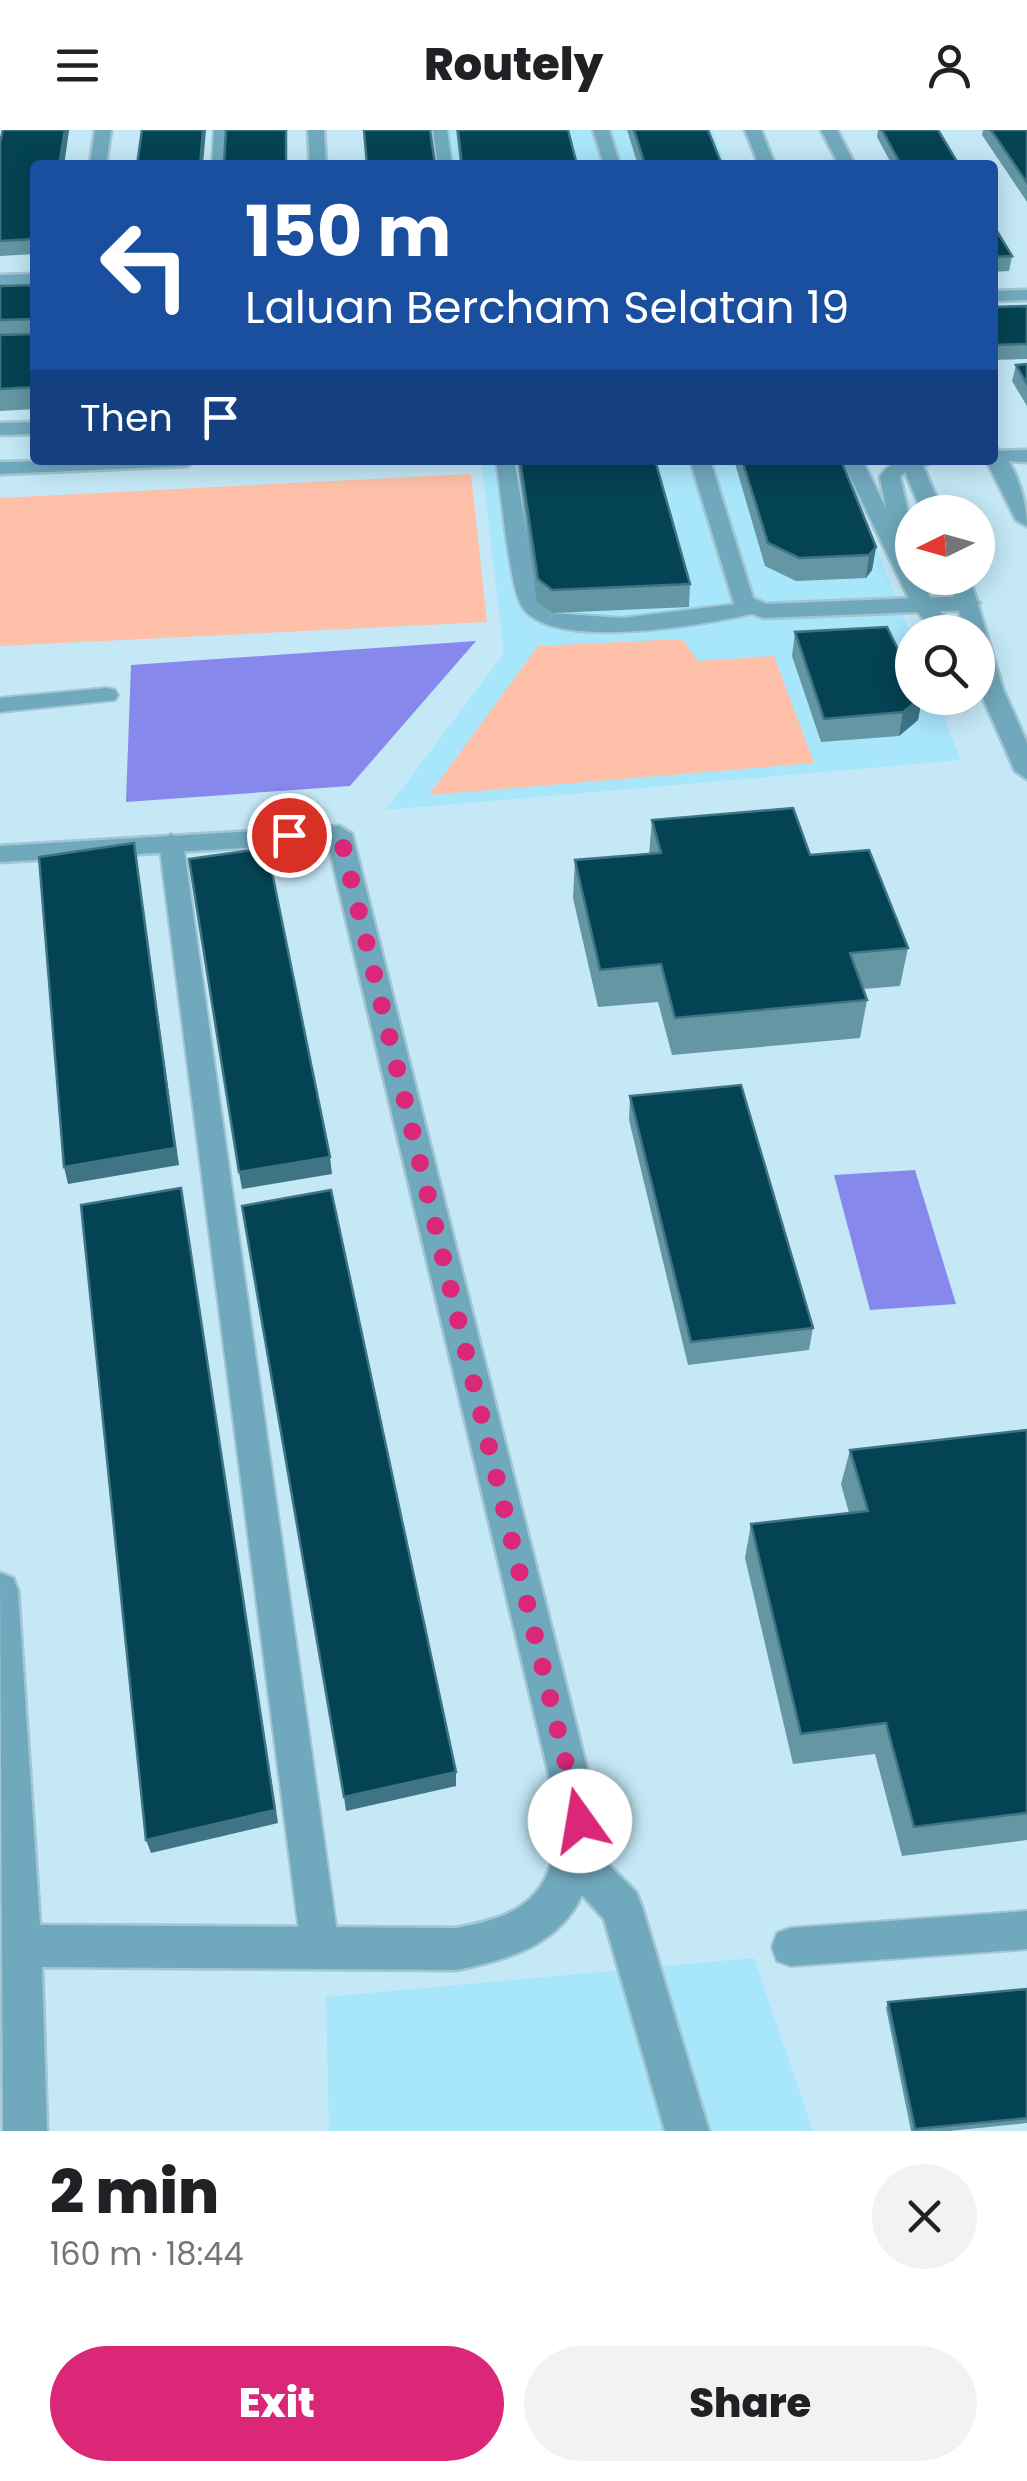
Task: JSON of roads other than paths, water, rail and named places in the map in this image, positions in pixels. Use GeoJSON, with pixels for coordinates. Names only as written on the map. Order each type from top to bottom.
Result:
{"type":"FeatureCollection","features":[{"type":"Feature","properties":{"kind":"street"},"geometry":{"type":"LineString","coordinates":[[99,160],[103,130]]}},
{"type":"Feature","properties":{"kind":"street"},"geometry":{"type":"LineString","coordinates":[[316,130],[318,160]]}},
{"type":"Feature","properties":{"kind":"street"},"geometry":{"type":"LineString","coordinates":[[602,130],[611,160]]}},
{"type":"Feature","properties":{"kind":"street"},"geometry":{"type":"LineString","coordinates":[[753,130],[765,160]]}},
{"type":"Feature","properties":{"kind":"street"},"geometry":{"type":"LineString","coordinates":[[829,130],[844,160]]}},
{"type":"Feature","properties":{"kind":"street"},"geometry":{"type":"LineString","coordinates":[[0,280],[30,279]]}},
{"type":"Feature","properties":{"kind":"street"},"geometry":{"type":"LineString","coordinates":[[998,296],[1027,295]]}},
{"type":"Feature","properties":{"kind":"street"},"geometry":{"type":"LineString","coordinates":[[0,429],[30,428]]}},
{"type":"Feature","properties":{"kind":"street"},"geometry":{"type":"LineString","coordinates":[[998,455],[1027,456]]}},
{"type":"Feature","properties":{"kind":"street"},"geometry":{"type":"LineString","coordinates":[[0,468],[70,465]]}},
{"type":"Feature","properties":{"kind":"street"},"geometry":{"type":"LineString","coordinates":[[701,465],[742,602],[752,608],[969,603]]}},
{"type":"Feature","properties":{"kind":"street"},"geometry":{"type":"LineString","coordinates":[[854,465],[895,551]]}},
{"type":"Feature","properties":{"kind":"street"},"geometry":{"type":"LineString","coordinates":[[895,505],[890,478],[901,465]]}},
{"type":"Feature","properties":{"kind":"street"},"geometry":{"type":"LineString","coordinates":[[912,465],[925,495]]}},
{"type":"Feature","properties":{"kind":"street"},"geometry":{"type":"LineString","coordinates":[[998,465],[1027,520]]}},
{"type":"Feature","properties":{"kind":"street"},"geometry":{"type":"LineString","coordinates":[[919,595],[932,615]]}},
{"type":"Feature","properties":{"kind":"street"},"geometry":{"type":"LineString","coordinates":[[966,595],[972,615]]}},
{"type":"Feature","properties":{"kind":"street"},"geometry":{"type":"LineString","coordinates":[[995,703],[1027,770]]}},
{"type":"Feature","properties":{"kind":"street"},"geometry":{"type":"LineString","coordinates":[[0,854],[339,834],[580,1821],[577,1860],[561,1895],[535,1925],[502,1942],[456,1949],[20,1946]]}},
{"type":"Feature","properties":{"kind":"street"},"geometry":{"type":"LineString","coordinates":[[0,1590],[26,2131]]}},
{"type":"Feature","properties":{"kind":"street"},"geometry":{"type":"LineString","coordinates":[[577,1860],[621,1907],[687,2131]]}},
{"type":"Feature","properties":{"kind":"lane"},"geometry":{"type":"LineString","coordinates":[[219,160],[221,130]]}},
{"type":"Feature","properties":{"kind":"lane"},"geometry":{"type":"LineString","coordinates":[[440,130],[444,160]]}},
{"type":"Feature","properties":{"kind":"lane"},"geometry":{"type":"LineString","coordinates":[[506,465],[529,601],[535,612],[548,620],[584,624],[714,618],[752,608]]}},
{"type":"Feature","properties":{"kind":"lane"},"geometry":{"type":"LineString","coordinates":[[0,704],[107,695]]}},
{"type":"Feature","properties":{"kind":"lane"},"geometry":{"type":"LineString","coordinates":[[171,842],[320,1947]]}},
{"type":"Feature","properties":{"kind":"lane"},"geometry":{"type":"LineString","coordinates":[[791,1947],[1027,1930]]}}]}
